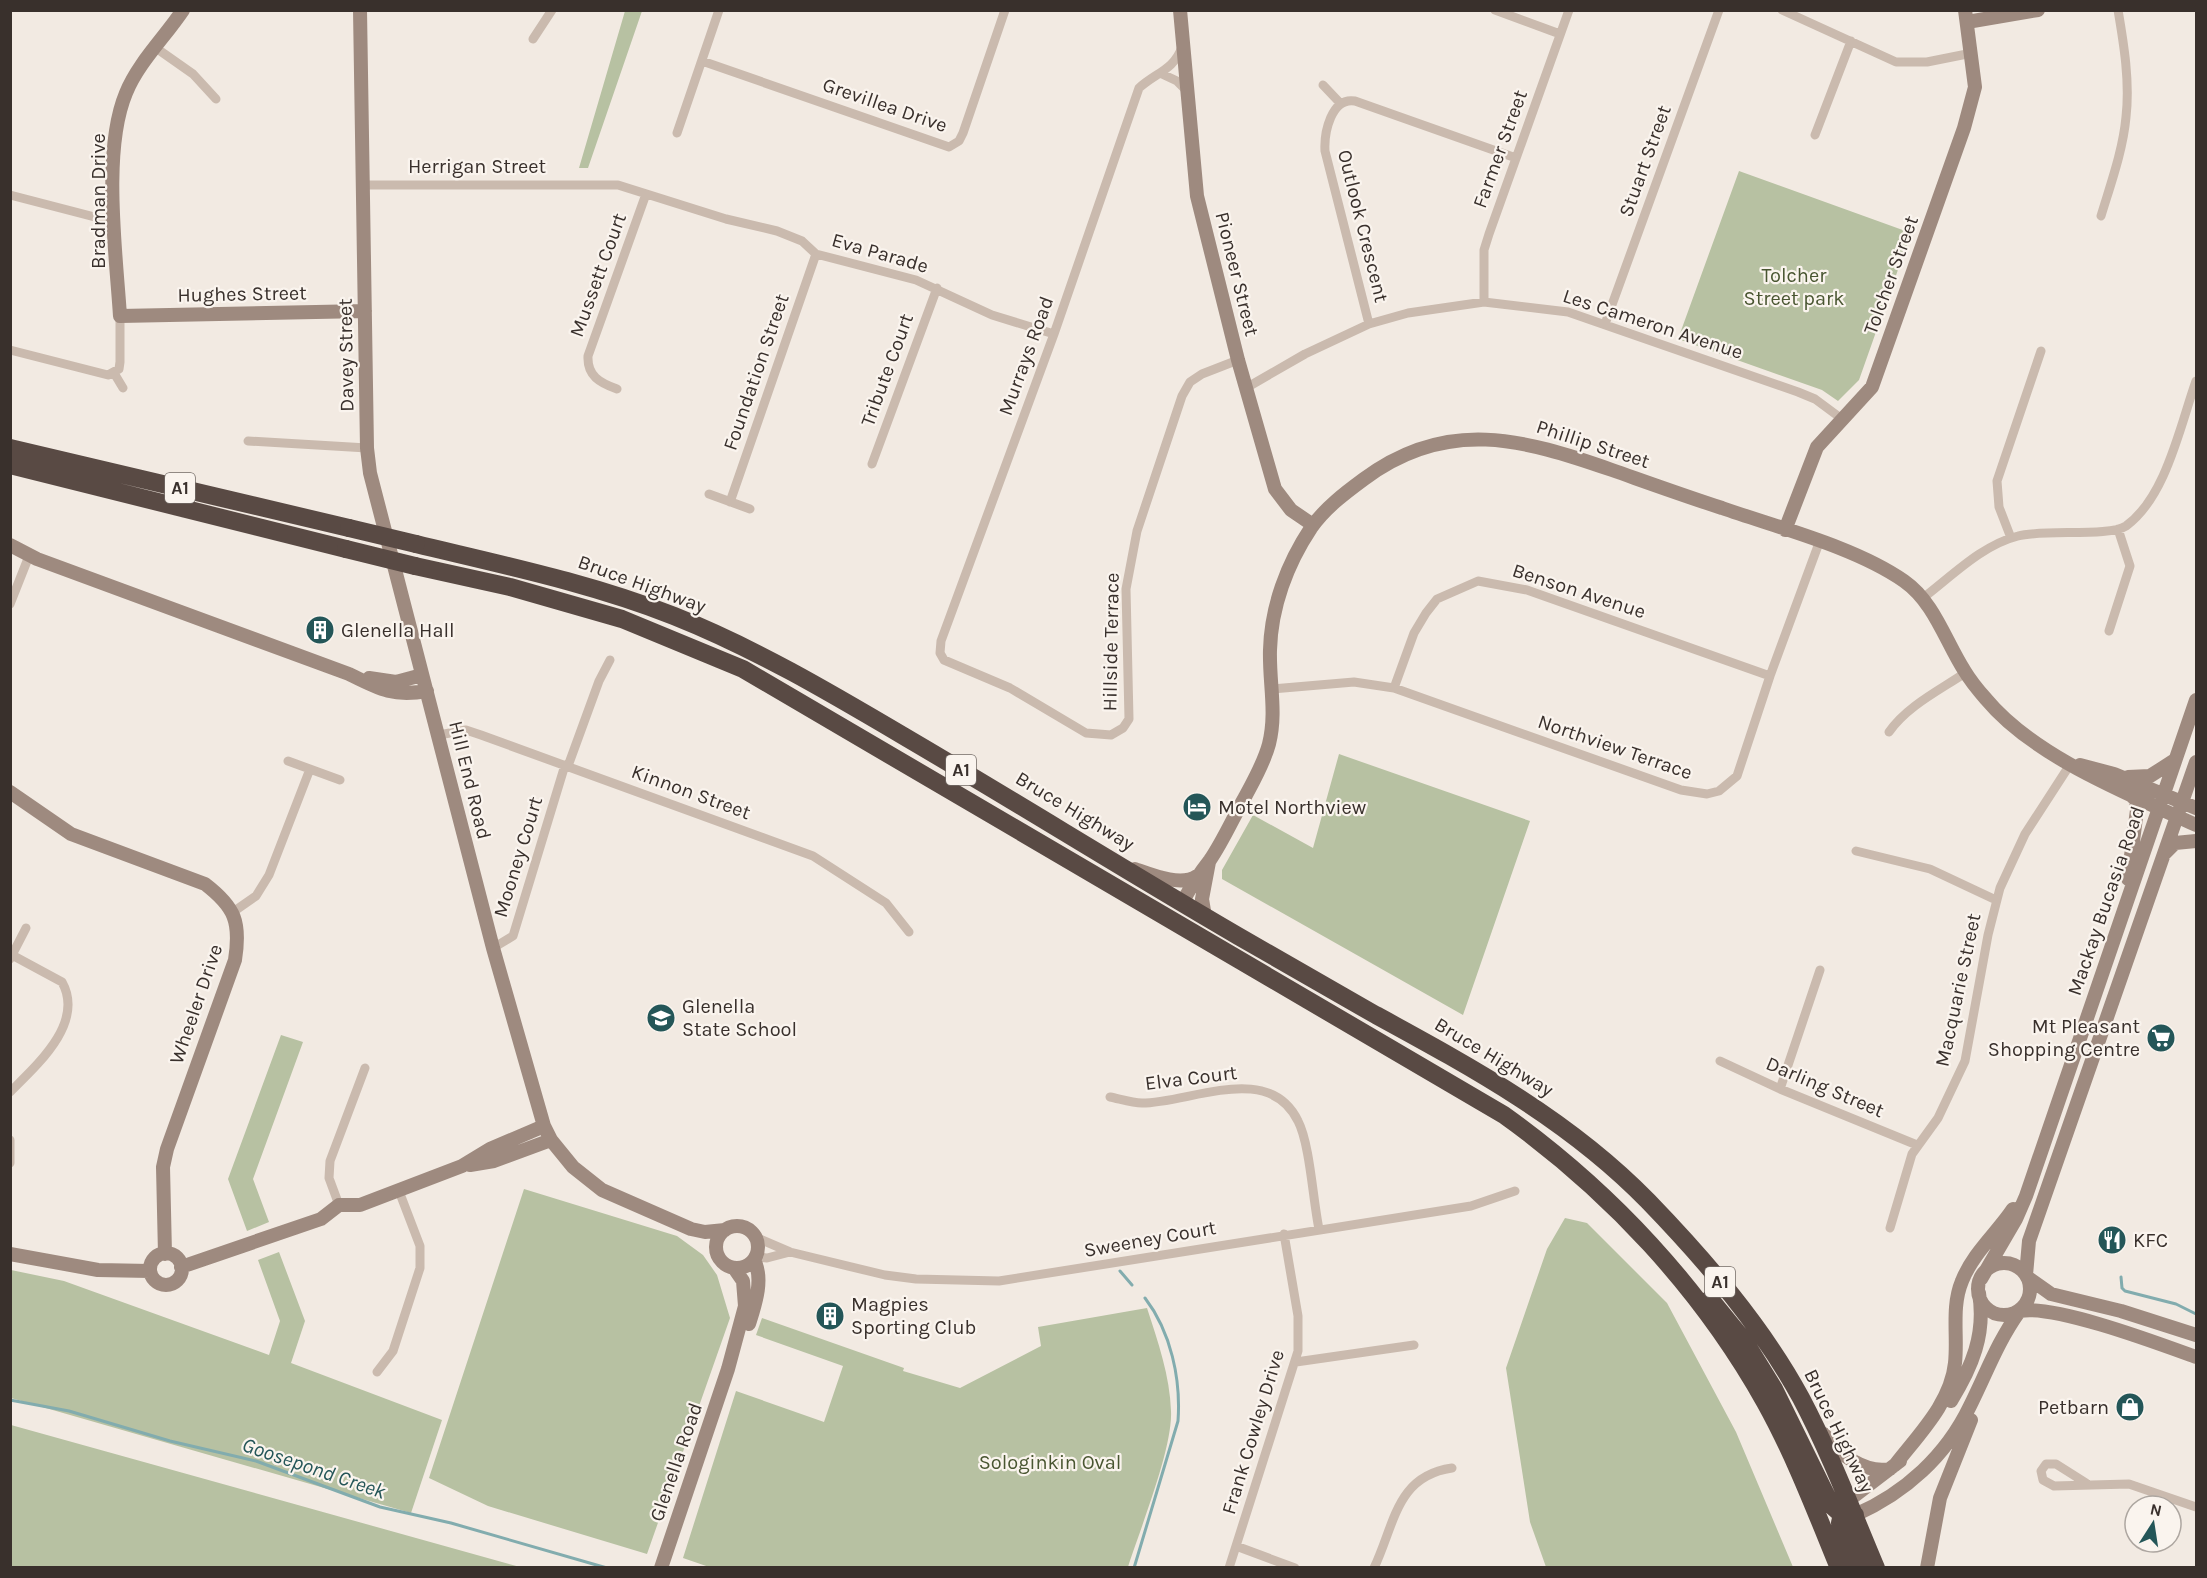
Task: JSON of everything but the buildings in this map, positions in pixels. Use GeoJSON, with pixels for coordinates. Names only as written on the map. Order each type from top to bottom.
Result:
{"type":"FeatureCollection","features":[{"type":"Feature","properties":{"kind":"highway","name":"Bruce Highway"},"geometry":{"type":"LineString","coordinates":[[10,448],[582,584],[689,623],[799,674],[1122,865],[1205,917],[1510,1089],[1584,1143],[1647,1200],[1747,1316],[1799,1395],[1876,1568]]}},
{"type":"Feature","properties":{"kind":"highway","name":"Bruce Highway"},"geometry":{"type":"LineString","coordinates":[[10,465],[415,566],[510,587],[622,619],[743,669],[872,742],[1348,1025],[1497,1110],[1542,1142],[1600,1191],[1689,1291],[1738,1357],[1780,1432],[1839,1568]]}},
{"type":"Feature","properties":{"kind":"highway"},"geometry":{"type":"LineString","coordinates":[[1182,903],[1188,921],[1313,995],[1348,1025]]}},
{"type":"Feature","properties":{"kind":"highway"},"geometry":{"type":"LineString","coordinates":[[1600,1191],[1655,1239],[1731,1324],[1782,1404],[1827,1500],[1848,1509],[1842,1528],[1858,1568]]}},
{"type":"Feature","properties":{"kind":"street","name":"Bradman Drive"},"geometry":{"type":"LineString","coordinates":[[114,373],[120,362],[120,316],[114,222],[118,121],[126,93],[183,10]]}},
{"type":"Feature","properties":{"kind":"street","name":"Davey Street"},"geometry":{"type":"LineString","coordinates":[[360,10],[367,448],[370,473],[427,691]]}},
{"type":"Feature","properties":{"kind":"street"},"geometry":{"type":"LineString","coordinates":[[532,39],[552,10]]}},
{"type":"Feature","properties":{"kind":"street"},"geometry":{"type":"LineString","coordinates":[[677,133],[719,10]]}},
{"type":"Feature","properties":{"kind":"street","name":"Grevillea Drive"},"geometry":{"type":"LineString","coordinates":[[702,61],[949,147],[963,134],[1005,10]]}},
{"type":"Feature","properties":{"kind":"street","name":"Pioneer Street"},"geometry":{"type":"LineString","coordinates":[[1180,10],[1197,196],[1238,360],[1275,489],[1291,510],[1313,525]]}},
{"type":"Feature","properties":{"kind":"street"},"geometry":{"type":"LineString","coordinates":[[1495,10],[1560,34]]}},
{"type":"Feature","properties":{"kind":"street","name":"Farmer Street"},"geometry":{"type":"LineString","coordinates":[[1484,302],[1484,250],[1569,10]]}},
{"type":"Feature","properties":{"kind":"street","name":"Stuart Street"},"geometry":{"type":"LineString","coordinates":[[1605,324],[1719,10]]}},
{"type":"Feature","properties":{"kind":"street"},"geometry":{"type":"LineString","coordinates":[[1782,10],[1907,64],[1972,52]]}},
{"type":"Feature","properties":{"kind":"street"},"geometry":{"type":"LineString","coordinates":[[1966,16],[2038,10]]}},
{"type":"Feature","properties":{"kind":"street"},"geometry":{"type":"LineString","coordinates":[[2101,216],[2120,152],[2126,116],[2124,46],[2118,10]]}},
{"type":"Feature","properties":{"kind":"street","name":"Tolcher Street"},"geometry":{"type":"LineString","coordinates":[[1785,530],[1811,458],[1842,419],[1872,387],[1960,139],[1974,96],[1972,52],[1966,16]]}},
{"type":"Feature","properties":{"kind":"street"},"geometry":{"type":"LineString","coordinates":[[1815,135],[1851,41]]}},
{"type":"Feature","properties":{"kind":"street","name":"Murrays Road"},"geometry":{"type":"LineString","coordinates":[[944,660],[940,653],[941,640],[1054,334],[1139,88],[1150,78],[1162,74],[1179,56],[1182,45]]}},
{"type":"Feature","properties":{"kind":"street"},"geometry":{"type":"LineString","coordinates":[[156,48],[193,74],[216,99]]}},
{"type":"Feature","properties":{"kind":"street"},"geometry":{"type":"LineString","coordinates":[[1162,74],[1177,81],[1187,91]]}},
{"type":"Feature","properties":{"kind":"street"},"geometry":{"type":"LineString","coordinates":[[1323,85],[1341,104],[1349,100],[1358,101],[1516,158]]}},
{"type":"Feature","properties":{"kind":"street","name":"Outlook Crescent"},"geometry":{"type":"LineString","coordinates":[[1341,104],[1334,112],[1328,126],[1325,151],[1369,324]]}},
{"type":"Feature","properties":{"kind":"street","name":"Herrigan Street"},"geometry":{"type":"LineString","coordinates":[[363,184],[592,183]]}},
{"type":"Feature","properties":{"kind":"street","name":"Eva Parade"},"geometry":{"type":"LineString","coordinates":[[592,183],[618,185],[726,219],[777,231],[802,241],[816,254],[916,280],[992,315],[1054,334]]}},
{"type":"Feature","properties":{"kind":"street","name":"Mussett Court"},"geometry":{"type":"LineString","coordinates":[[617,389],[591,374],[587,366],[588,356],[646,194]]}},
{"type":"Feature","properties":{"kind":"street"},"geometry":{"type":"LineString","coordinates":[[10,195],[114,222]]}},
{"type":"Feature","properties":{"kind":"street","name":"Foundation Street"},"geometry":{"type":"LineString","coordinates":[[730,502],[816,254]]}},
{"type":"Feature","properties":{"kind":"street","name":"Tribute Court"},"geometry":{"type":"LineString","coordinates":[[872,464],[937,288]]}},
{"type":"Feature","properties":{"kind":"street","name":"Les Cameron Avenue"},"geometry":{"type":"LineString","coordinates":[[1246,388],[1305,354],[1369,324],[1408,313],[1484,302],[1568,312],[1605,324],[1798,392],[1815,399],[1842,419]]}},
{"type":"Feature","properties":{"kind":"street","name":"Hughes Street"},"geometry":{"type":"LineString","coordinates":[[120,316],[365,311]]}},
{"type":"Feature","properties":{"kind":"street"},"geometry":{"type":"LineString","coordinates":[[10,350],[80,369],[108,375],[114,373],[123,388]]}},
{"type":"Feature","properties":{"kind":"street"},"geometry":{"type":"LineString","coordinates":[[2011,538],[1999,507],[1997,481],[2041,351]]}},
{"type":"Feature","properties":{"kind":"street","name":"Hillside Terrace"},"geometry":{"type":"LineString","coordinates":[[944,660],[1010,688],[1086,733],[1111,735],[1123,728],[1129,719],[1126,589],[1130,561],[1162,452],[1182,396],[1190,382],[1202,374],[1238,360]]}},
{"type":"Feature","properties":{"kind":"street"},"geometry":{"type":"LineString","coordinates":[[1923,598],[1984,552],[2011,538],[2041,532],[2124,528],[2142,512],[2152,499],[2162,479],[2196,381]]}},
{"type":"Feature","properties":{"kind":"street","name":"Phillip Street"},"geometry":{"type":"LineString","coordinates":[[1210,860],[1263,764],[1272,725],[1270,651],[1276,607],[1282,585],[1295,556],[1313,525],[1346,492],[1380,467],[1409,453],[1441,443],[1501,439],[1548,448],[1785,530],[1884,568],[1907,583],[1923,598],[1965,673],[1989,703],[2008,721],[2099,781],[2129,793],[2162,800]]}},
{"type":"Feature","properties":{"kind":"street"},"geometry":{"type":"LineString","coordinates":[[249,441],[367,448]]}},
{"type":"Feature","properties":{"kind":"street"},"geometry":{"type":"LineString","coordinates":[[709,494],[750,509]]}},
{"type":"Feature","properties":{"kind":"street"},"geometry":{"type":"LineString","coordinates":[[2109,631],[2130,566],[2118,529]]}},
{"type":"Feature","properties":{"kind":"street","name":"Northview Terrace"},"geometry":{"type":"LineString","coordinates":[[1272,689],[1353,682],[1394,688],[1680,790],[1707,794],[1719,791],[1737,776],[1770,676],[1819,543]]}},
{"type":"Feature","properties":{"kind":"street"},"geometry":{"type":"LineString","coordinates":[[11,545],[29,556],[349,674],[387,692],[405,695],[427,691]]}},
{"type":"Feature","properties":{"kind":"street"},"geometry":{"type":"LineString","coordinates":[[10,604],[29,556]]}},
{"type":"Feature","properties":{"kind":"street","name":"Benson Avenue"},"geometry":{"type":"LineString","coordinates":[[1394,688],[1414,633],[1426,613],[1437,599],[1478,581],[1527,590],[1770,676]]}},
{"type":"Feature","properties":{"kind":"street","name":"Mooney Court"},"geometry":{"type":"LineString","coordinates":[[493,948],[513,936],[566,766],[600,678],[610,660]]}},
{"type":"Feature","properties":{"kind":"street"},"geometry":{"type":"LineString","coordinates":[[1889,732],[1909,711],[1965,673]]}},
{"type":"Feature","properties":{"kind":"street"},"geometry":{"type":"LineString","coordinates":[[349,674],[396,682],[422,675]]}},
{"type":"Feature","properties":{"kind":"street","name":"Hill End Road"},"geometry":{"type":"LineString","coordinates":[[427,691],[493,948],[544,1126],[551,1140],[573,1167],[602,1190],[691,1229],[705,1232],[725,1230]]}},
{"type":"Feature","properties":{"kind":"street","name":"Mackay Bucasia Road"},"geometry":{"type":"LineString","coordinates":[[1981,1279],[2021,1208],[2196,700]]}},
{"type":"Feature","properties":{"kind":"street","name":"Kinnon Street"},"geometry":{"type":"LineString","coordinates":[[439,735],[466,730],[813,856],[886,903],[909,932]]}},
{"type":"Feature","properties":{"kind":"street"},"geometry":{"type":"LineString","coordinates":[[2114,774],[2133,778],[2147,777],[2175,760]]}},
{"type":"Feature","properties":{"kind":"street"},"geometry":{"type":"LineString","coordinates":[[288,761],[340,780]]}},
{"type":"Feature","properties":{"kind":"street","name":"Mackay Bucasia Road"},"geometry":{"type":"LineString","coordinates":[[2026,1276],[2029,1241],[2196,762]]}},
{"type":"Feature","properties":{"kind":"street","name":"Phillip Street"},"geometry":{"type":"LineString","coordinates":[[2071,763],[2114,774],[2180,809],[2196,825]]}},
{"type":"Feature","properties":{"kind":"street","name":"Macquarie Street"},"geometry":{"type":"LineString","coordinates":[[1890,1228],[1917,1145],[1934,1125],[1965,1061],[1996,900],[2025,834],[2071,763]]}},
{"type":"Feature","properties":{"kind":"street"},"geometry":{"type":"LineString","coordinates":[[10,792],[71,834],[205,884],[220,896],[233,912],[256,896],[269,875],[310,769]]}},
{"type":"Feature","properties":{"kind":"street"},"geometry":{"type":"LineString","coordinates":[[2124,908],[2137,810],[2136,800],[2129,793]]}},
{"type":"Feature","properties":{"kind":"street","name":"Phillip Street"},"geometry":{"type":"LineString","coordinates":[[2180,809],[2196,808]]}},
{"type":"Feature","properties":{"kind":"street"},"geometry":{"type":"LineString","coordinates":[[2164,854],[2175,843],[2196,841]]}},
{"type":"Feature","properties":{"kind":"street"},"geometry":{"type":"LineString","coordinates":[[1856,851],[1924,867],[1996,900]]}},
{"type":"Feature","properties":{"kind":"street"},"geometry":{"type":"LineString","coordinates":[[1182,903],[1197,876],[1210,860]]}},
{"type":"Feature","properties":{"kind":"street"},"geometry":{"type":"LineString","coordinates":[[1205,917],[1202,899],[1210,860]]}},
{"type":"Feature","properties":{"kind":"street"},"geometry":{"type":"LineString","coordinates":[[1122,865],[1174,879],[1187,880],[1197,876]]}},
{"type":"Feature","properties":{"kind":"street","name":"Wheeler Drive"},"geometry":{"type":"LineString","coordinates":[[165,1254],[163,1167],[166,1149],[235,960],[238,941],[233,912]]}},
{"type":"Feature","properties":{"kind":"street"},"geometry":{"type":"LineString","coordinates":[[10,1092],[51,1049],[64,1020],[69,999],[62,982],[11,957],[26,928]]}},
{"type":"Feature","properties":{"kind":"street"},"geometry":{"type":"LineString","coordinates":[[1780,1089],[1820,970]]}},
{"type":"Feature","properties":{"kind":"street","name":"Darling Street"},"geometry":{"type":"LineString","coordinates":[[1720,1061],[1780,1089],[1917,1145]]}},
{"type":"Feature","properties":{"kind":"street"},"geometry":{"type":"LineString","coordinates":[[339,1206],[329,1178],[330,1161],[365,1068]]}},
{"type":"Feature","properties":{"kind":"street","name":"Elva Court"},"geometry":{"type":"LineString","coordinates":[[1110,1097],[1141,1103],[1235,1089],[1266,1092],[1281,1100],[1299,1122],[1319,1229]]}},
{"type":"Feature","properties":{"kind":"street"},"geometry":{"type":"LineString","coordinates":[[181,1267],[321,1219],[339,1206],[360,1205],[399,1191],[462,1166],[490,1149],[544,1126]]}},
{"type":"Feature","properties":{"kind":"street"},"geometry":{"type":"LineString","coordinates":[[10,1140],[10,1162]]}},
{"type":"Feature","properties":{"kind":"street"},"geometry":{"type":"LineString","coordinates":[[462,1166],[494,1161],[551,1140]]}},
{"type":"Feature","properties":{"kind":"street"},"geometry":{"type":"LineString","coordinates":[[1799,1395],[1829,1441],[1840,1452],[1869,1468],[1892,1467],[1934,1413],[1951,1384],[1955,1364],[1956,1306],[1963,1277],[1977,1255],[2007,1218],[2033,1172]]}},
{"type":"Feature","properties":{"kind":"street"},"geometry":{"type":"LineString","coordinates":[[377,1372],[393,1351],[421,1262],[420,1246],[399,1191]]}},
{"type":"Feature","properties":{"kind":"street","name":"Sweeney Court"},"geometry":{"type":"LineString","coordinates":[[755,1237],[790,1252],[885,1275],[916,1279],[999,1281],[1471,1206],[1515,1191]]}},
{"type":"Feature","properties":{"kind":"street"},"geometry":{"type":"LineString","coordinates":[[744,1227],[755,1237],[758,1247],[754,1259],[748,1265],[734,1268],[727,1266],[718,1255],[717,1241],[725,1230],[744,1227]]}},
{"type":"Feature","properties":{"kind":"street","name":"Hill End Road"},"geometry":{"type":"LineString","coordinates":[[691,1229],[718,1255]]}},
{"type":"Feature","properties":{"kind":"street","name":"Frank Cowley Drive"},"geometry":{"type":"LineString","coordinates":[[1230,1568],[1296,1362],[1299,1330],[1284,1234]]}},
{"type":"Feature","properties":{"kind":"street","name":"Sweeney Court"},"geometry":{"type":"LineString","coordinates":[[754,1259],[790,1252]]}},
{"type":"Feature","properties":{"kind":"street"},"geometry":{"type":"LineString","coordinates":[[10,1254],[98,1270],[150,1271]]}},
{"type":"Feature","properties":{"kind":"street"},"geometry":{"type":"LineString","coordinates":[[165,1254],[177,1258],[181,1267],[177,1280],[169,1285],[155,1281],[150,1271],[154,1258],[165,1254]]}},
{"type":"Feature","properties":{"kind":"street","name":"Glenella Road"},"geometry":{"type":"LineString","coordinates":[[728,1370],[742,1341],[754,1307],[758,1268],[754,1259]]}},
{"type":"Feature","properties":{"kind":"street"},"geometry":{"type":"LineString","coordinates":[[1848,1509],[1925,1437],[1940,1419],[1964,1379],[1980,1335],[1982,1316],[1979,1293],[1981,1279],[1989,1269],[2000,1264],[2015,1266],[2051,1294],[2121,1311],[2196,1335]]}},
{"type":"Feature","properties":{"kind":"street","name":"Glenella Road"},"geometry":{"type":"LineString","coordinates":[[661,1568],[728,1370],[746,1296],[743,1281],[734,1268]]}},
{"type":"Feature","properties":{"kind":"street"},"geometry":{"type":"LineString","coordinates":[[1848,1509],[1901,1490],[1934,1460],[1961,1424],[2006,1330],[2030,1294],[2026,1276]]}},
{"type":"Feature","properties":{"kind":"street"},"geometry":{"type":"LineString","coordinates":[[1979,1293],[1982,1302],[1991,1312],[2004,1315],[2019,1311],[2049,1312],[2116,1329],[2196,1357]]}},
{"type":"Feature","properties":{"kind":"street"},"geometry":{"type":"LineString","coordinates":[[1296,1362],[1414,1345]]}},
{"type":"Feature","properties":{"kind":"street"},"geometry":{"type":"LineString","coordinates":[[1927,1568],[1940,1498],[1994,1356]]}},
{"type":"Feature","properties":{"kind":"street"},"geometry":{"type":"LineString","coordinates":[[1374,1568],[1404,1496],[1414,1482],[1428,1473],[1452,1468]]}},
{"type":"Feature","properties":{"kind":"street"},"geometry":{"type":"LineString","coordinates":[[2086,1483],[2140,1486],[2196,1507]]}},
{"type":"Feature","properties":{"kind":"street"},"geometry":{"type":"LineString","coordinates":[[1236,1546],[1295,1568]]}},
{"type":"Feature","properties":{"kind":"green space"},"geometry":{"type":"Polygon","coordinates":[[[625,11],[642,11],[588,168],[579,168],[625,11]]]}},
{"type":"Feature","properties":{"kind":"green space","name":"Tolcher Street park"},"geometry":{"type":"Polygon","coordinates":[[[1739,171],[1911,233],[1859,380],[1838,401],[1822,390],[1678,339],[1739,171]]]}},
{"type":"Feature","properties":{"kind":"green space"},"geometry":{"type":"Polygon","coordinates":[[[1339,754],[1530,821],[1463,1015],[1222,879],[1222,870],[1253,815],[1313,848],[1339,754]]]}},
{"type":"Feature","properties":{"kind":"green space"},"geometry":{"type":"Polygon","coordinates":[[[281,1035],[303,1042],[253,1179],[269,1222],[247,1231],[228,1179],[281,1035]]]}},
{"type":"Feature","properties":{"kind":"green space"},"geometry":{"type":"Polygon","coordinates":[[[524,1189],[677,1236],[703,1255],[717,1275],[730,1318],[647,1554],[488,1506],[429,1478],[524,1189]]]}},
{"type":"Feature","properties":{"kind":"green space"},"geometry":{"type":"Polygon","coordinates":[[[1565,1218],[1587,1223],[1667,1303],[1736,1432],[1793,1567],[1546,1567],[1530,1522],[1506,1368],[1547,1249],[1565,1218]]]}},
{"type":"Feature","properties":{"kind":"green space"},"geometry":{"type":"Polygon","coordinates":[[[279,1252],[305,1321],[291,1363],[442,1420],[411,1513],[11,1398],[11,1270],[64,1281],[269,1355],[280,1321],[258,1260],[279,1252]]]}},
{"type":"Feature","properties":{"kind":"green space","name":"Sologinkin Oval"},"geometry":{"type":"Polygon","coordinates":[[[1147,1308],[1166,1372],[1171,1411],[1170,1427],[1161,1467],[1128,1567],[712,1568],[683,1558],[736,1391],[824,1422],[843,1366],[756,1335],[762,1318],[904,1368],[903,1371],[960,1388],[1041,1346],[1038,1327],[1147,1308]]]}},
{"type":"Feature","properties":{"kind":"green space"},"geometry":{"type":"Polygon","coordinates":[[[11,1425],[520,1567],[11,1567],[11,1425]]]}},
{"type":"Feature","properties":{"kind":"waterway"},"geometry":{"type":"LineString","coordinates":[[1120,1271],[1132,1285]]}},
{"type":"Feature","properties":{"kind":"waterway"},"geometry":{"type":"LineString","coordinates":[[2121,1277],[2122,1288],[2125,1291],[2176,1304],[2196,1314]]}},
{"type":"Feature","properties":{"kind":"waterway"},"geometry":{"type":"LineString","coordinates":[[1134,1568],[1178,1421],[1179,1405],[1176,1373],[1168,1341],[1154,1311],[1145,1298]]}},
{"type":"Feature","properties":{"kind":"waterway","name":"Goosepond Creek"},"geometry":{"type":"LineString","coordinates":[[10,1400],[69,1411],[170,1441],[256,1461],[380,1507],[451,1523],[607,1568]]}},
{"type":"Feature","properties":{"kind":"place","name":"Glenella Hall"},"geometry":{"type":"Point","coordinates":[320,630]}},
{"type":"Feature","properties":{"kind":"place","name":"Motel Northview"},"geometry":{"type":"Point","coordinates":[1197,807]}},
{"type":"Feature","properties":{"kind":"place","name":"Glenella State School"},"geometry":{"type":"Point","coordinates":[661,1018]}},
{"type":"Feature","properties":{"kind":"place","name":"Mt Pleasant Shopping Centre"},"geometry":{"type":"Point","coordinates":[2161,1038]}},
{"type":"Feature","properties":{"kind":"place","name":"KFC"},"geometry":{"type":"Point","coordinates":[2112,1240]}},
{"type":"Feature","properties":{"kind":"place","name":"Magpies Sporting Club"},"geometry":{"type":"Point","coordinates":[830,1316]}},
{"type":"Feature","properties":{"kind":"place","name":"Petbarn"},"geometry":{"type":"Point","coordinates":[2130,1407]}}]}
